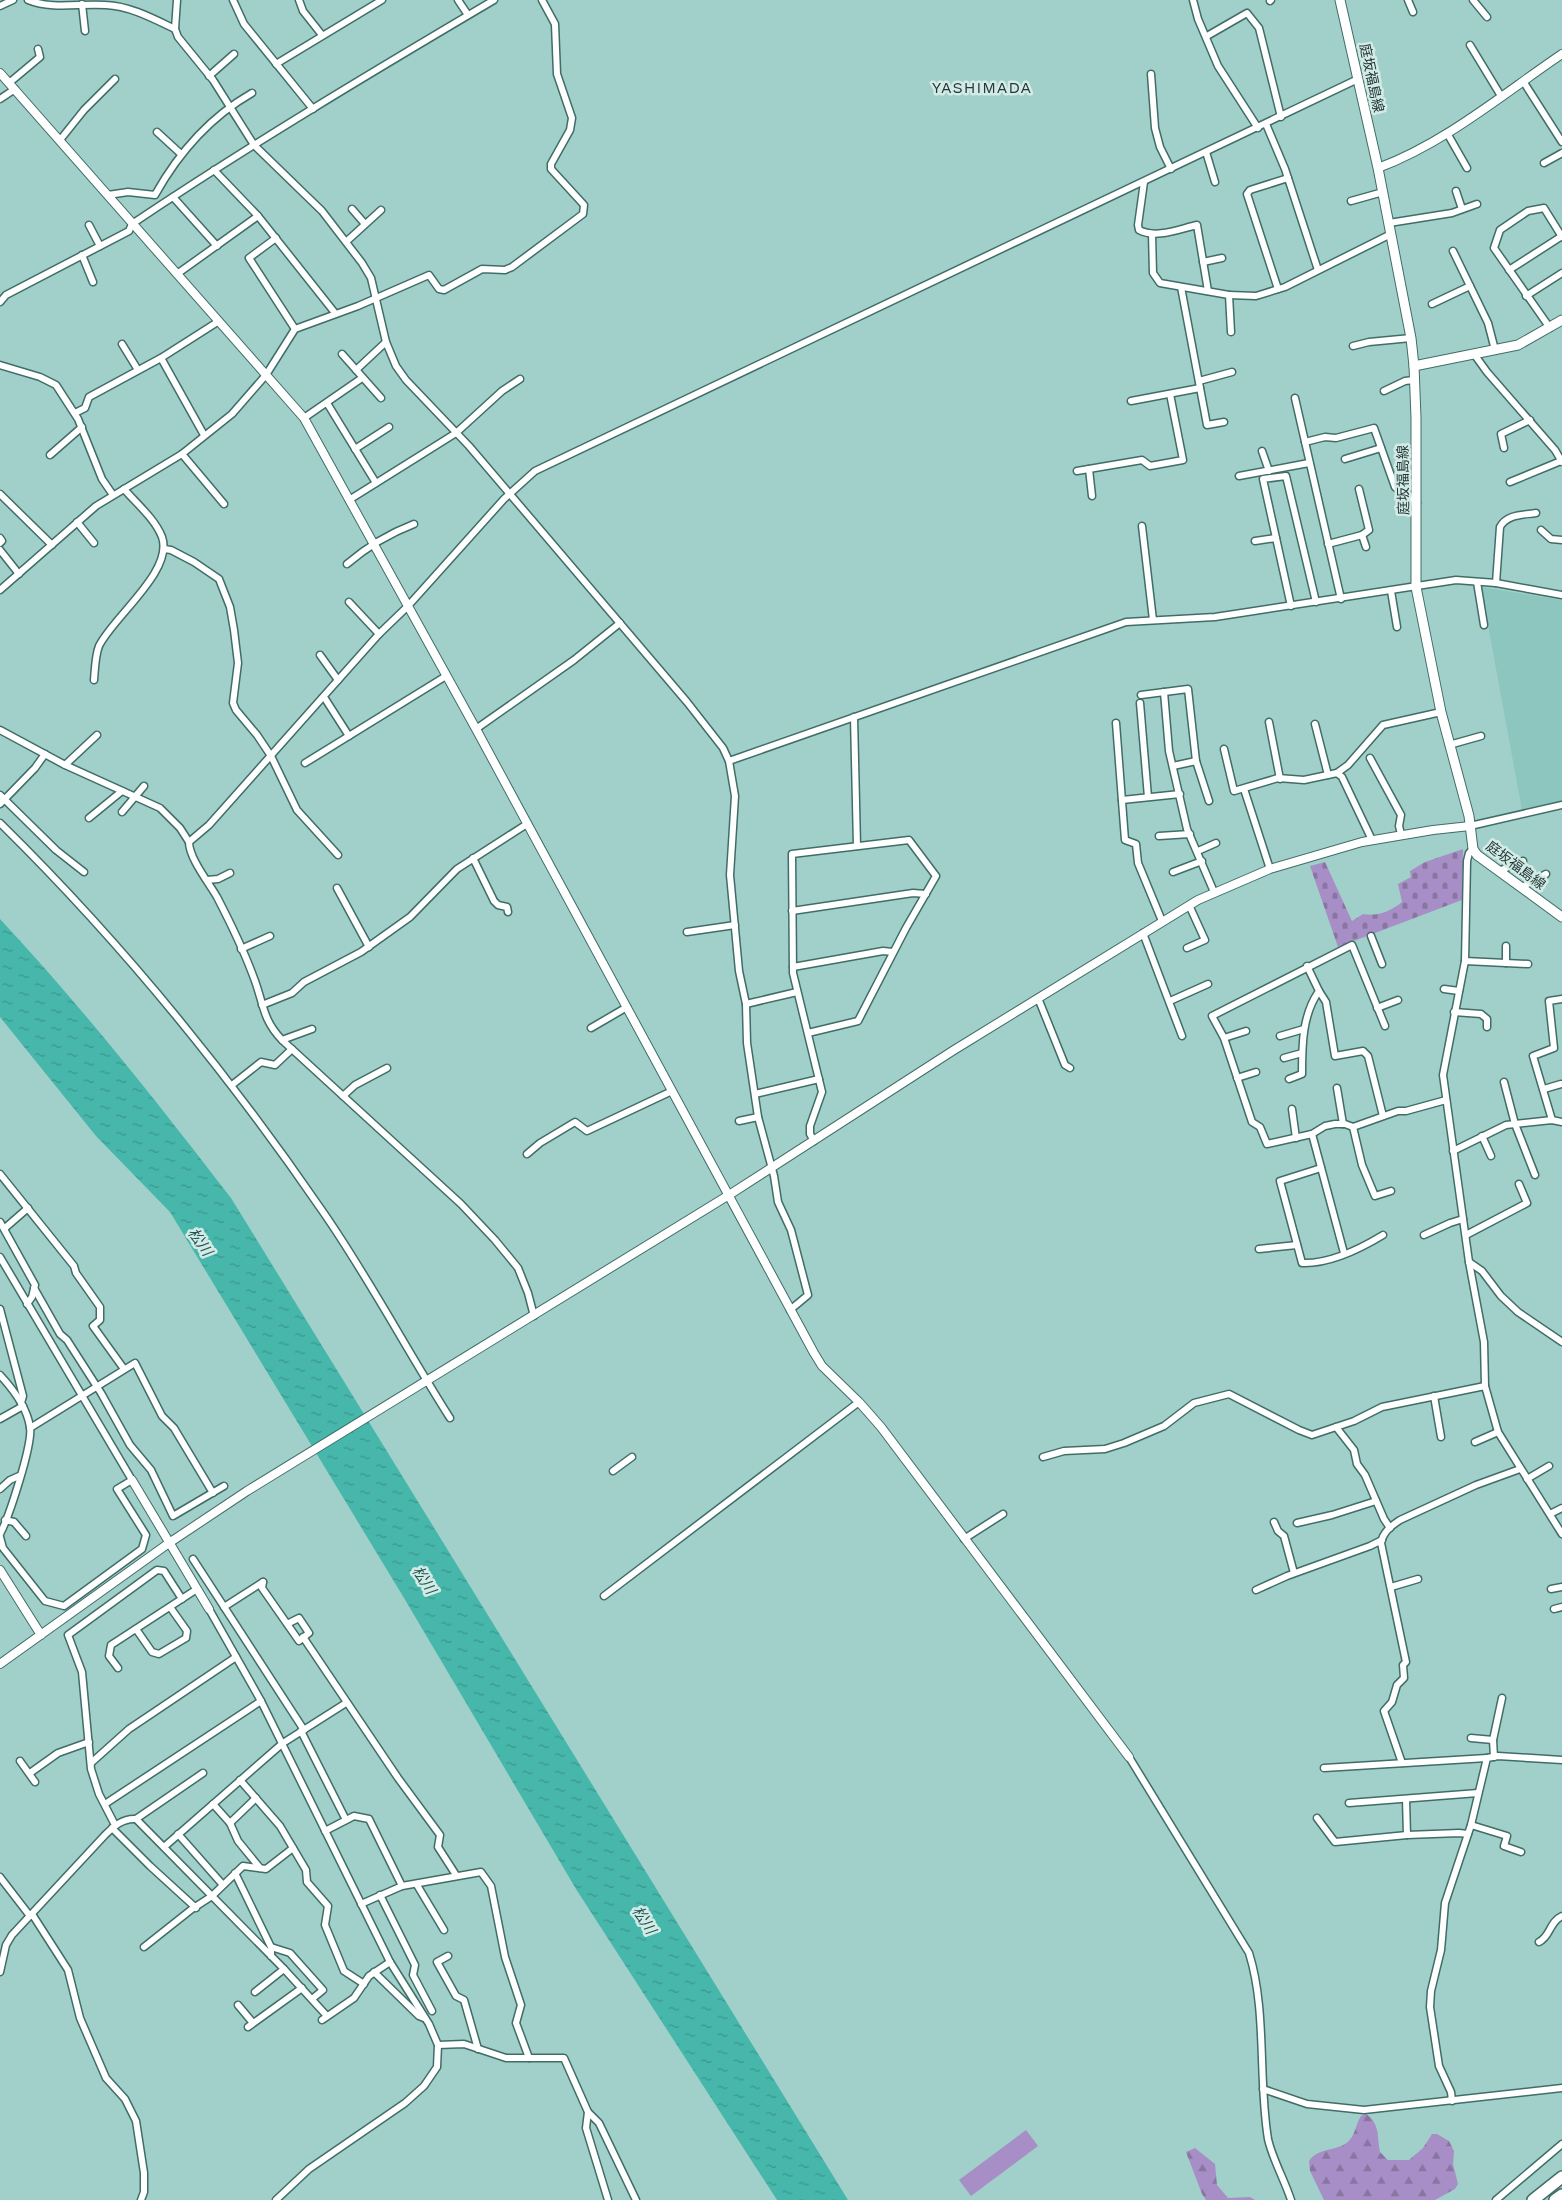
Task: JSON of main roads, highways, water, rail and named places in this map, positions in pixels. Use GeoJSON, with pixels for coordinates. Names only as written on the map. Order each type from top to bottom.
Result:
{"type":"FeatureCollection","features":[{"type":"Feature","properties":{"kind":"highway"},"geometry":{"type":"LineString","coordinates":[[1533,2200],[1562,2177]]}},
{"type":"Feature","properties":{"kind":"highway"},"geometry":{"type":"LineString","coordinates":[[1555,2200],[1562,2194]]}},
{"type":"Feature","properties":{"kind":"main road","name":"庭坂福島線"},"geometry":{"type":"LineString","coordinates":[[1340,0],[1378,168],[1411,338],[1414,366],[1417,503],[1416,587],[1440,712],[1470,826],[1473,849],[1499,871],[1562,917]]}},
{"type":"Feature","properties":{"kind":"main road"},"geometry":{"type":"LineString","coordinates":[[1414,366],[1518,345],[1562,320]]}},
{"type":"Feature","properties":{"kind":"water","name":"松川"},"geometry":{"type":"Polygon","coordinates":[[[0,919],[119,1056],[231,1198],[848,2200],[777,2200],[576,1889],[404,1598],[170,1212],[96,1136],[0,1017],[0,919]]]}},
{"type":"Feature","properties":{"kind":"district","name":"YASHIMADA"},"geometry":{"type":"Point","coordinates":[982,87]}}]}
